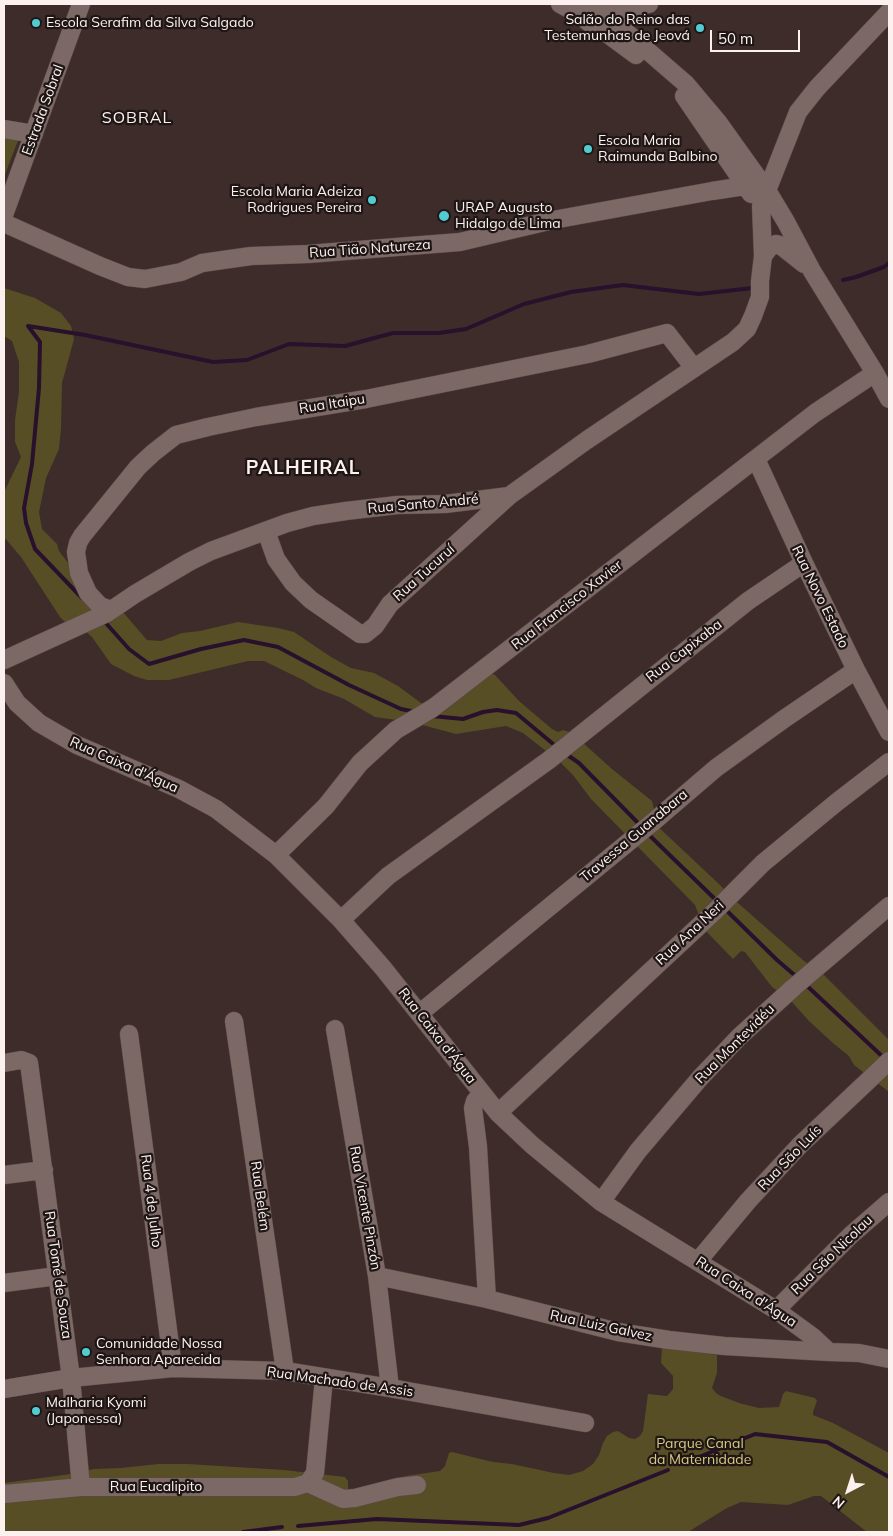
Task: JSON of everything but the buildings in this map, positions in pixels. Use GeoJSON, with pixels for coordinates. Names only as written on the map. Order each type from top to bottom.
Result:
{"type":"FeatureCollection","features":[{"type":"Feature","properties":{"kind":"street","name":"Estrada Sobral"},"geometry":{"type":"LineString","coordinates":[[4,216],[80,4]]}},
{"type":"Feature","properties":{"kind":"street"},"geometry":{"type":"LineString","coordinates":[[560,4],[594,11],[649,4]]}},
{"type":"Feature","properties":{"kind":"street"},"geometry":{"type":"LineString","coordinates":[[594,11],[684,96],[745,186],[764,199],[786,222],[812,271],[889,399]]}},
{"type":"Feature","properties":{"kind":"street"},"geometry":{"type":"LineString","coordinates":[[594,11],[686,84],[718,122],[764,199]]}},
{"type":"Feature","properties":{"kind":"street","name":"Rua Santo André"},"geometry":{"type":"LineString","coordinates":[[4,660],[104,614],[189,562],[211,551],[266,531],[313,516],[346,511],[397,505],[445,504],[509,496],[587,440],[733,342],[747,329],[760,296],[764,199],[798,112],[817,88],[889,12]]}},
{"type":"Feature","properties":{"kind":"street"},"geometry":{"type":"LineString","coordinates":[[4,129],[34,134]]}},
{"type":"Feature","properties":{"kind":"street","name":"Rua Tião Natureza"},"geometry":{"type":"LineString","coordinates":[[4,224],[128,277],[145,279],[181,272],[202,263],[251,256],[460,242],[554,220],[745,186]]}},
{"type":"Feature","properties":{"kind":"street"},"geometry":{"type":"LineString","coordinates":[[763,256],[769,248],[776,244],[780,245],[812,271]]}},
{"type":"Feature","properties":{"kind":"street","name":"Rua Itaipu"},"geometry":{"type":"LineString","coordinates":[[104,614],[100,606],[88,593],[79,573],[76,552],[78,543],[138,467],[176,435],[256,417],[366,399],[588,354],[667,333],[694,368]]}},
{"type":"Feature","properties":{"kind":"street","name":"Rua Francisco Xavier"},"geometry":{"type":"LineString","coordinates":[[276,855],[326,806],[360,763],[396,730],[430,709],[815,413],[875,373]]}},
{"type":"Feature","properties":{"kind":"street","name":"Rua Novo Estado"},"geometry":{"type":"LineString","coordinates":[[756,459],[856,670],[889,732]]}},
{"type":"Feature","properties":{"kind":"street","name":"Rua Tucuruí"},"geometry":{"type":"LineString","coordinates":[[266,531],[276,559],[293,583],[311,600],[360,634],[365,634],[372,630],[390,604],[509,496]]}},
{"type":"Feature","properties":{"kind":"street","name":"Rua Capixaba"},"geometry":{"type":"LineString","coordinates":[[341,920],[388,876],[553,757],[619,702],[748,601],[804,563]]}},
{"type":"Feature","properties":{"kind":"street","name":"Travessa Guanabara"},"geometry":{"type":"LineString","coordinates":[[420,1013],[716,768],[856,670]]}},
{"type":"Feature","properties":{"kind":"street","name":"Rua Caixa d'Água"},"geometry":{"type":"LineString","coordinates":[[4,683],[17,703],[39,723],[78,745],[179,789],[216,809],[276,855],[341,920],[420,1013],[498,1113],[532,1145],[601,1202],[776,1310],[813,1337],[829,1352]]}},
{"type":"Feature","properties":{"kind":"street","name":"Rua Ana Neri"},"geometry":{"type":"LineString","coordinates":[[498,1113],[715,911],[763,863],[836,802],[889,762]]}},
{"type":"Feature","properties":{"kind":"street","name":"Rua Montevidéu"},"geometry":{"type":"LineString","coordinates":[[601,1202],[638,1150],[700,1078],[739,1037],[889,906]]}},
{"type":"Feature","properties":{"kind":"street","name":"Rua Belém"},"geometry":{"type":"LineString","coordinates":[[234,1021],[285,1371]]}},
{"type":"Feature","properties":{"kind":"street","name":"Rua Vicente Pinzón"},"geometry":{"type":"LineString","coordinates":[[335,1029],[377,1276],[390,1388]]}},
{"type":"Feature","properties":{"kind":"street","name":"Rua 4 de Julho"},"geometry":{"type":"LineString","coordinates":[[129,1034],[173,1368]]}},
{"type":"Feature","properties":{"kind":"street","name":"Rua Tomé de Souza"},"geometry":{"type":"LineString","coordinates":[[4,1062],[21,1060],[29,1063],[71,1378],[81,1487]]}},
{"type":"Feature","properties":{"kind":"street","name":"Rua São Luís"},"geometry":{"type":"LineString","coordinates":[[698,1261],[748,1201],[794,1152],[884,1065]]}},
{"type":"Feature","properties":{"kind":"street"},"geometry":{"type":"LineString","coordinates":[[482,1094],[475,1101],[474,1108],[487,1299]]}},
{"type":"Feature","properties":{"kind":"street"},"geometry":{"type":"LineString","coordinates":[[4,1175],[44,1170]]}},
{"type":"Feature","properties":{"kind":"street","name":"Rua São Nicolau"},"geometry":{"type":"LineString","coordinates":[[776,1310],[851,1235],[889,1202]]}},
{"type":"Feature","properties":{"kind":"street"},"geometry":{"type":"LineString","coordinates":[[4,1283],[58,1276]]}},
{"type":"Feature","properties":{"kind":"street","name":"Rua Luiz Galvez"},"geometry":{"type":"LineString","coordinates":[[377,1276],[487,1299],[626,1334],[724,1346],[829,1352]]}},
{"type":"Feature","properties":{"kind":"street"},"geometry":{"type":"LineString","coordinates":[[829,1352],[859,1353],[889,1359]]}},
{"type":"Feature","properties":{"kind":"street","name":"Rua Machado de Assis"},"geometry":{"type":"LineString","coordinates":[[4,1389],[71,1378],[173,1368],[285,1371],[585,1423]]}},
{"type":"Feature","properties":{"kind":"street"},"geometry":{"type":"LineString","coordinates":[[324,1378],[315,1473],[308,1483],[343,1499],[355,1498],[398,1487],[417,1485]]}},
{"type":"Feature","properties":{"kind":"street","name":"Rua Eucalipito"},"geometry":{"type":"LineString","coordinates":[[4,1494],[81,1487],[295,1487],[308,1483]]}},
{"type":"Feature","properties":{"kind":"green space"},"geometry":{"type":"Polygon","coordinates":[[[4,137],[19,138],[4,177],[4,137]]]}},
{"type":"Feature","properties":{"kind":"green space"},"geometry":{"type":"Polygon","coordinates":[[[4,288],[35,298],[61,313],[71,326],[74,339],[62,383],[59,449],[46,478],[39,512],[42,529],[57,544],[59,551],[84,584],[122,611],[147,640],[161,641],[182,633],[200,631],[238,622],[278,628],[294,632],[351,668],[374,673],[398,686],[421,703],[448,705],[490,673],[495,675],[519,701],[552,729],[558,732],[563,730],[572,733],[612,769],[652,801],[654,809],[653,822],[730,896],[804,961],[824,975],[889,1040],[889,1092],[854,1065],[849,1056],[809,1021],[792,1002],[772,987],[745,952],[741,951],[733,959],[704,929],[695,905],[591,799],[573,775],[560,762],[523,733],[506,726],[456,734],[411,722],[375,717],[344,699],[316,688],[264,661],[248,661],[169,680],[147,680],[134,676],[111,664],[92,637],[80,627],[66,623],[60,617],[21,557],[4,537],[4,492],[21,457],[15,442],[19,362],[12,341],[4,336],[4,288]]]}},
{"type":"Feature","properties":{"kind":"green space","name":"Parque Canal da Maternidade"},"geometry":{"type":"Polygon","coordinates":[[[662,1346],[717,1355],[717,1373],[712,1388],[721,1396],[759,1408],[779,1407],[783,1394],[786,1391],[815,1398],[817,1401],[813,1415],[833,1423],[889,1453],[889,1532],[867,1532],[821,1496],[814,1496],[788,1505],[741,1502],[727,1508],[688,1532],[4,1532],[4,1483],[94,1469],[158,1464],[188,1464],[284,1470],[345,1477],[348,1481],[348,1491],[406,1476],[440,1471],[445,1466],[449,1453],[452,1452],[493,1462],[569,1475],[583,1471],[593,1464],[607,1436],[613,1432],[618,1431],[629,1438],[635,1439],[640,1436],[643,1431],[648,1394],[667,1396],[673,1389],[673,1376],[661,1363],[662,1346]]]}},
{"type":"Feature","properties":{"kind":"waterway"},"geometry":{"type":"LineString","coordinates":[[843,280],[884,267],[889,263]]}},
{"type":"Feature","properties":{"kind":"waterway"},"geometry":{"type":"LineString","coordinates":[[28,326],[85,335],[213,362],[247,360],[289,344],[345,346],[393,333],[439,333],[466,329],[524,304],[571,292],[623,285],[699,294],[753,288]]}},
{"type":"Feature","properties":{"kind":"waterway"},"geometry":{"type":"LineString","coordinates":[[28,326],[40,342],[39,388],[32,464],[24,508],[26,523],[35,549],[82,598]]}},
{"type":"Feature","properties":{"kind":"waterway"},"geometry":{"type":"LineString","coordinates":[[104,621],[129,649],[149,664],[201,649],[244,640],[278,647],[349,685],[401,709],[416,712]]}},
{"type":"Feature","properties":{"kind":"waterway"},"geometry":{"type":"LineString","coordinates":[[432,716],[463,719],[483,712],[497,710],[516,713],[558,748]]}},
{"type":"Feature","properties":{"kind":"waterway"},"geometry":{"type":"LineString","coordinates":[[566,754],[579,763],[640,825]]}},
{"type":"Feature","properties":{"kind":"waterway"},"geometry":{"type":"LineString","coordinates":[[646,832],[718,902]]}},
{"type":"Feature","properties":{"kind":"waterway"},"geometry":{"type":"LineString","coordinates":[[725,909],[798,978]]}},
{"type":"Feature","properties":{"kind":"waterway"},"geometry":{"type":"LineString","coordinates":[[805,984],[884,1058]]}},
{"type":"Feature","properties":{"kind":"waterway"},"geometry":{"type":"LineString","coordinates":[[682,1464],[755,1434],[827,1442],[889,1477]]}},
{"type":"Feature","properties":{"kind":"waterway"},"geometry":{"type":"LineString","coordinates":[[298,1526],[377,1519],[519,1525],[548,1518],[668,1470]]}},
{"type":"Feature","properties":{"kind":"waterway"},"geometry":{"type":"LineString","coordinates":[[243,1532],[282,1527]]}},
{"type":"Feature","properties":{"kind":"place","name":"Escola Serafim da Silva Salgado"},"geometry":{"type":"Point","coordinates":[36,23]}},
{"type":"Feature","properties":{"kind":"place","name":"Salão do Reino das Testemunhas de Jeová"},"geometry":{"type":"Point","coordinates":[700,28]}},
{"type":"Feature","properties":{"kind":"place","name":"Escola Maria Raimunda Balbino"},"geometry":{"type":"Point","coordinates":[588,149]}},
{"type":"Feature","properties":{"kind":"place","name":"Escola Maria Adeiza Rodrigues Pereira"},"geometry":{"type":"Point","coordinates":[372,200]}},
{"type":"Feature","properties":{"kind":"place","name":"URAP Augusto Hidalgo de Lima"},"geometry":{"type":"Point","coordinates":[444,216]}},
{"type":"Feature","properties":{"kind":"place","name":"Comunidade Nossa Senhora Aparecida"},"geometry":{"type":"Point","coordinates":[86,1352]}},
{"type":"Feature","properties":{"kind":"place","name":"Malharia Kyomi (Japonessa)"},"geometry":{"type":"Point","coordinates":[36,1411]}},
{"type":"Feature","properties":{"kind":"district","name":"SOBRAL"},"geometry":{"type":"Point","coordinates":[137,118]}},
{"type":"Feature","properties":{"kind":"district","name":"PALHEIRAL"},"geometry":{"type":"Point","coordinates":[303,468]}}]}
